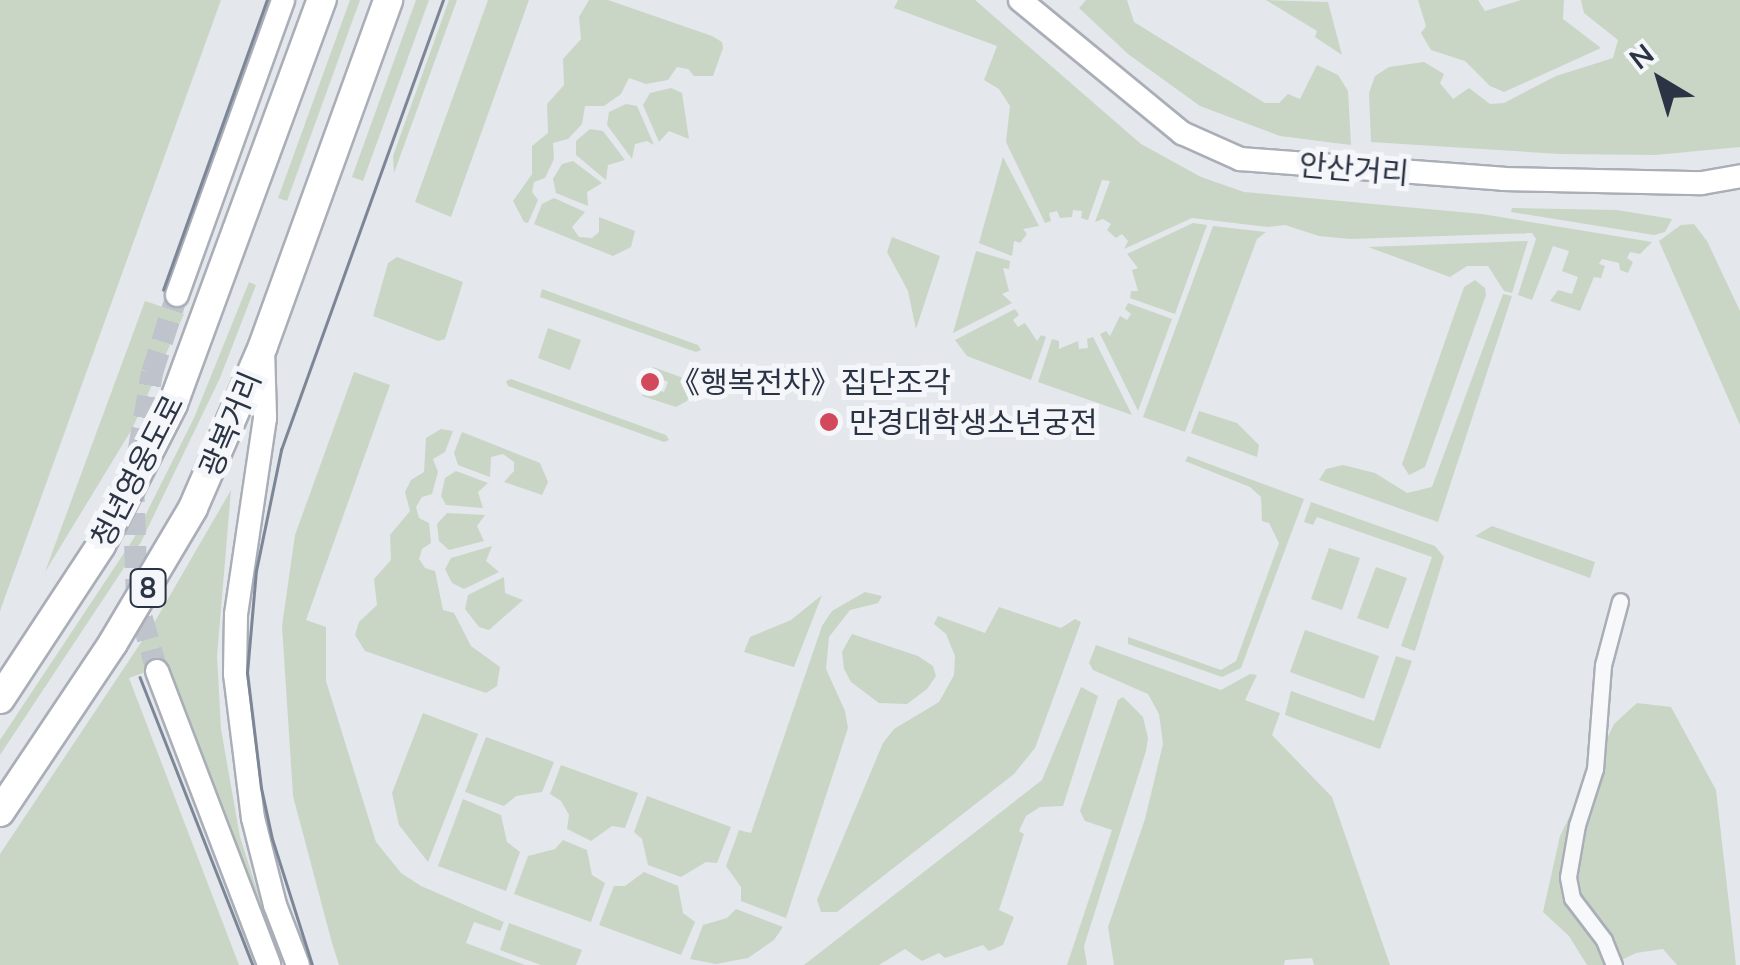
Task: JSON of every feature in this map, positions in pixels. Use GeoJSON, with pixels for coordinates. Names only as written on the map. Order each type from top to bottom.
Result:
{"type":"FeatureCollection","features":[{"type":"Feature","properties":{"kind":"highway","name":"청년영웅도로"},"geometry":{"type":"LineString","coordinates":[[0,699],[101,545],[172,404],[322,0]]}},
{"type":"Feature","properties":{"kind":"highway","name":"광복거리"},"geometry":{"type":"LineString","coordinates":[[0,812],[155,577],[215,460],[262,346],[388,0]]}},
{"type":"Feature","properties":{"kind":"main road"},"geometry":{"type":"LineString","coordinates":[[177,295],[283,0]]}},
{"type":"Feature","properties":{"kind":"main road","name":"안산거리"},"geometry":{"type":"LineString","coordinates":[[1020,0],[1182,133],[1240,159],[1520,180],[1702,183],[1740,176]]}},
{"type":"Feature","properties":{"kind":"main road"},"geometry":{"type":"LineString","coordinates":[[262,346],[265,418],[236,615],[235,674],[253,818],[275,905],[298,965]]}},
{"type":"Feature","properties":{"kind":"main road"},"geometry":{"type":"LineString","coordinates":[[157,672],[269,965]]}},
{"type":"Feature","properties":{"kind":"street"},"geometry":{"type":"LineString","coordinates":[[1614,965],[1604,940],[1572,898],[1568,878],[1577,825],[1595,769],[1603,665],[1620,601]]}},
{"type":"Feature","properties":{"kind":"green space"},"geometry":{"type":"Polygon","coordinates":[[[0,0],[221,0],[0,611],[0,0]]]}},
{"type":"Feature","properties":{"kind":"green space"},"geometry":{"type":"Polygon","coordinates":[[[350,0],[360,0],[287,201],[278,198],[350,0]]]}},
{"type":"Feature","properties":{"kind":"green space"},"geometry":{"type":"Polygon","coordinates":[[[416,0],[429,0],[363,181],[352,177],[416,0]]]}},
{"type":"Feature","properties":{"kind":"green space"},"geometry":{"type":"Polygon","coordinates":[[[449,0],[457,0],[394,173],[393,156],[449,0]]]}},
{"type":"Feature","properties":{"kind":"green space"},"geometry":{"type":"Polygon","coordinates":[[[488,0],[529,0],[451,217],[415,202],[488,0]]]}},
{"type":"Feature","properties":{"kind":"green space"},"geometry":{"type":"Polygon","coordinates":[[[589,0],[608,0],[712,36],[722,42],[723,48],[713,76],[694,76],[688,69],[677,67],[668,80],[646,84],[629,78],[621,94],[604,106],[585,106],[582,124],[568,139],[553,143],[554,159],[545,178],[534,182],[532,192],[538,200],[528,223],[524,222],[513,201],[532,174],[532,146],[548,133],[547,104],[564,85],[563,59],[581,39],[579,17],[589,0]]]}},
{"type":"Feature","properties":{"kind":"green space"},"geometry":{"type":"Polygon","coordinates":[[[898,0],[975,0],[1141,144],[1201,177],[1244,192],[1482,214],[1652,242],[1640,254],[1630,252],[1627,258],[1633,262],[1628,273],[1620,270],[1619,263],[1602,259],[1599,264],[1605,266],[1601,278],[1594,277],[1580,311],[1550,301],[1558,290],[1572,294],[1578,277],[1562,271],[1569,251],[1553,246],[1532,300],[1518,295],[1536,239],[1532,233],[1350,239],[1319,236],[1285,225],[1268,227],[1192,218],[1124,249],[1128,241],[1122,234],[1116,238],[1107,230],[1111,224],[1103,219],[1095,222],[1110,181],[1102,180],[1088,220],[1081,218],[1082,211],[1073,210],[1072,217],[1060,218],[1057,211],[1049,213],[1051,221],[1045,223],[1006,142],[1010,106],[999,89],[984,80],[997,46],[894,8],[898,0]]]}},
{"type":"Feature","properties":{"kind":"green space"},"geometry":{"type":"Polygon","coordinates":[[[1086,0],[1127,0],[1134,22],[1265,103],[1279,103],[1288,94],[1300,99],[1317,65],[1338,75],[1348,91],[1351,145],[1280,136],[1200,106],[1128,54],[1079,8],[1086,0]]]}},
{"type":"Feature","properties":{"kind":"green space"},"geometry":{"type":"Polygon","coordinates":[[[1266,0],[1328,2],[1342,55],[1315,37],[1317,31],[1266,0]]]}},
{"type":"Feature","properties":{"kind":"green space"},"geometry":{"type":"Polygon","coordinates":[[[1418,0],[1478,0],[1485,11],[1521,0],[1564,0],[1563,19],[1601,48],[1504,92],[1490,86],[1465,61],[1431,50],[1421,33],[1426,26],[1418,0]]]}},
{"type":"Feature","properties":{"kind":"green space"},"geometry":{"type":"Polygon","coordinates":[[[1581,0],[1740,0],[1740,147],[1655,155],[1560,154],[1371,142],[1369,93],[1375,76],[1389,67],[1424,62],[1444,74],[1440,83],[1453,99],[1469,88],[1490,104],[1504,103],[1556,76],[1613,58],[1618,40],[1584,13],[1581,0]]]}},
{"type":"Feature","properties":{"kind":"green space"},"geometry":{"type":"Polygon","coordinates":[[[671,88],[682,93],[689,139],[669,131],[659,142],[643,105],[650,93],[671,88]]]}},
{"type":"Feature","properties":{"kind":"green space"},"geometry":{"type":"Polygon","coordinates":[[[626,104],[637,106],[654,145],[647,141],[635,144],[632,159],[607,125],[609,112],[626,104]]]}},
{"type":"Feature","properties":{"kind":"green space"},"geometry":{"type":"Polygon","coordinates":[[[590,129],[603,131],[625,160],[608,165],[606,180],[576,155],[576,141],[590,129]]]}},
{"type":"Feature","properties":{"kind":"green space"},"geometry":{"type":"Polygon","coordinates":[[[1003,157],[1039,226],[1023,229],[1027,234],[1020,243],[1014,241],[1012,256],[979,243],[1003,157]]]}},
{"type":"Feature","properties":{"kind":"green space"},"geometry":{"type":"Polygon","coordinates":[[[573,161],[602,183],[587,192],[588,206],[556,193],[553,179],[562,164],[573,161]]]}},
{"type":"Feature","properties":{"kind":"green space"},"geometry":{"type":"Polygon","coordinates":[[[554,198],[585,212],[572,227],[579,237],[592,238],[599,232],[599,217],[635,231],[631,247],[613,256],[534,224],[542,204],[554,198]]]}},
{"type":"Feature","properties":{"kind":"green space"},"geometry":{"type":"Polygon","coordinates":[[[1512,208],[1617,210],[1672,219],[1665,232],[1654,235],[1511,212],[1512,208]]]}},
{"type":"Feature","properties":{"kind":"green space"},"geometry":{"type":"Polygon","coordinates":[[[1193,223],[1207,225],[1175,314],[1130,298],[1131,291],[1138,291],[1132,270],[1138,268],[1127,254],[1193,223]]]}},
{"type":"Feature","properties":{"kind":"green space"},"geometry":{"type":"Polygon","coordinates":[[[1694,224],[1707,241],[1740,311],[1740,425],[1659,241],[1681,225],[1694,224]]]}},
{"type":"Feature","properties":{"kind":"green space"},"geometry":{"type":"Polygon","coordinates":[[[1213,226],[1266,232],[1257,239],[1185,432],[1143,417],[1213,226]]]}},
{"type":"Feature","properties":{"kind":"green space"},"geometry":{"type":"Polygon","coordinates":[[[892,237],[940,256],[916,329],[908,291],[887,252],[892,237]]]}},
{"type":"Feature","properties":{"kind":"green space"},"geometry":{"type":"Polygon","coordinates":[[[1528,241],[1512,293],[1504,291],[1488,266],[1467,266],[1450,277],[1368,247],[1528,241]]]}},
{"type":"Feature","properties":{"kind":"green space"},"geometry":{"type":"Polygon","coordinates":[[[976,251],[1010,261],[1009,269],[1003,268],[1009,291],[1002,294],[1012,303],[953,333],[976,251]]]}},
{"type":"Feature","properties":{"kind":"green space"},"geometry":{"type":"Polygon","coordinates":[[[397,257],[463,282],[445,339],[438,341],[373,316],[388,263],[397,257]]]}},
{"type":"Feature","properties":{"kind":"green space"},"geometry":{"type":"Polygon","coordinates":[[[1475,280],[1485,288],[1486,295],[1425,467],[1409,475],[1402,464],[1464,287],[1475,280]]]}},
{"type":"Feature","properties":{"kind":"green space"},"geometry":{"type":"Polygon","coordinates":[[[249,282],[256,285],[220,378],[141,542],[0,755],[0,740],[134,538],[194,418],[249,282]]]}},
{"type":"Feature","properties":{"kind":"green space"},"geometry":{"type":"Polygon","coordinates":[[[542,289],[698,345],[701,350],[696,352],[540,297],[542,289]]]}},
{"type":"Feature","properties":{"kind":"green space"},"geometry":{"type":"Polygon","coordinates":[[[1503,294],[1512,296],[1438,522],[1319,480],[1326,469],[1343,465],[1375,473],[1407,493],[1432,487],[1503,294]]]}},
{"type":"Feature","properties":{"kind":"green space"},"geometry":{"type":"Polygon","coordinates":[[[145,301],[184,314],[132,429],[45,572],[145,301]]]}},
{"type":"Feature","properties":{"kind":"green space"},"geometry":{"type":"Polygon","coordinates":[[[1128,303],[1172,319],[1138,411],[1100,334],[1106,331],[1110,336],[1120,316],[1127,320],[1131,314],[1125,309],[1128,303]]]}},
{"type":"Feature","properties":{"kind":"green space"},"geometry":{"type":"Polygon","coordinates":[[[1015,309],[1019,315],[1013,320],[1018,327],[1025,323],[1037,341],[1041,335],[1046,337],[1031,380],[967,356],[955,340],[1015,309]]]}},
{"type":"Feature","properties":{"kind":"green space"},"geometry":{"type":"Polygon","coordinates":[[[548,328],[581,340],[570,370],[538,358],[548,328]]]}},
{"type":"Feature","properties":{"kind":"green space"},"geometry":{"type":"Polygon","coordinates":[[[1093,337],[1132,415],[1038,382],[1052,339],[1059,341],[1059,349],[1078,341],[1079,349],[1088,348],[1087,339],[1093,337]]]}},
{"type":"Feature","properties":{"kind":"green space"},"geometry":{"type":"Polygon","coordinates":[[[653,367],[686,379],[691,390],[687,401],[676,407],[642,396],[646,386],[664,392],[668,382],[650,374],[653,367]]]}},
{"type":"Feature","properties":{"kind":"green space"},"geometry":{"type":"Polygon","coordinates":[[[354,372],[390,385],[306,620],[326,627],[326,681],[376,842],[401,873],[421,886],[504,922],[500,931],[474,922],[466,943],[525,965],[339,965],[332,943],[293,796],[282,626],[295,535],[354,372]]]}},
{"type":"Feature","properties":{"kind":"green space"},"geometry":{"type":"Polygon","coordinates":[[[511,379],[666,435],[669,440],[664,442],[508,386],[506,381],[511,379]]]}},
{"type":"Feature","properties":{"kind":"green space"},"geometry":{"type":"Polygon","coordinates":[[[1199,411],[1237,423],[1259,445],[1257,457],[1191,433],[1199,411]]]}},
{"type":"Feature","properties":{"kind":"green space"},"geometry":{"type":"Polygon","coordinates":[[[441,429],[453,431],[445,452],[433,459],[438,472],[432,494],[422,497],[416,507],[419,518],[429,523],[431,543],[422,549],[419,559],[425,568],[435,571],[443,610],[454,613],[471,646],[500,667],[497,686],[486,693],[365,651],[355,635],[359,622],[377,605],[374,579],[391,560],[390,535],[410,511],[405,492],[411,480],[424,472],[426,438],[441,429]]]}},
{"type":"Feature","properties":{"kind":"green space"},"geometry":{"type":"Polygon","coordinates":[[[462,432],[540,463],[548,482],[542,495],[504,482],[514,471],[514,462],[503,454],[491,457],[490,477],[458,465],[454,453],[462,432]]]}},
{"type":"Feature","properties":{"kind":"green space"},"geometry":{"type":"Polygon","coordinates":[[[1188,456],[1304,499],[1241,668],[1222,677],[1128,644],[1128,637],[1221,670],[1236,661],[1279,543],[1269,523],[1262,521],[1261,497],[1250,487],[1185,461],[1188,456]]]}},
{"type":"Feature","properties":{"kind":"green space"},"geometry":{"type":"Polygon","coordinates":[[[456,471],[488,483],[478,492],[483,508],[446,505],[441,496],[445,478],[456,471]]]}},
{"type":"Feature","properties":{"kind":"green space"},"geometry":{"type":"Polygon","coordinates":[[[231,490],[217,656],[221,729],[240,837],[281,965],[165,665],[129,678],[239,965],[0,965],[0,854],[154,623],[231,490]]]}},
{"type":"Feature","properties":{"kind":"green space"},"geometry":{"type":"Polygon","coordinates":[[[1311,502],[1435,546],[1444,557],[1415,651],[1401,646],[1432,557],[1317,517],[1313,525],[1304,522],[1311,502]]]}},
{"type":"Feature","properties":{"kind":"green space"},"geometry":{"type":"Polygon","coordinates":[[[447,513],[485,515],[477,526],[484,541],[449,550],[439,541],[437,524],[447,513]]]}},
{"type":"Feature","properties":{"kind":"green space"},"geometry":{"type":"Polygon","coordinates":[[[1492,526],[1595,562],[1590,578],[1475,536],[1492,526]]]}},
{"type":"Feature","properties":{"kind":"green space"},"geometry":{"type":"Polygon","coordinates":[[[492,546],[486,561],[499,572],[464,589],[452,583],[445,569],[451,558],[492,546]]]}},
{"type":"Feature","properties":{"kind":"green space"},"geometry":{"type":"Polygon","coordinates":[[[1329,548],[1360,558],[1342,610],[1311,599],[1329,548]]]}},
{"type":"Feature","properties":{"kind":"green space"},"geometry":{"type":"Polygon","coordinates":[[[1376,567],[1407,578],[1388,629],[1357,618],[1376,567]]]}},
{"type":"Feature","properties":{"kind":"green space"},"geometry":{"type":"Polygon","coordinates":[[[504,577],[505,593],[523,600],[489,630],[479,627],[465,609],[468,595],[504,577]]]}},
{"type":"Feature","properties":{"kind":"green space"},"geometry":{"type":"Polygon","coordinates":[[[865,592],[882,596],[878,603],[850,610],[829,637],[826,669],[845,711],[848,728],[786,918],[741,901],[741,887],[726,866],[739,830],[751,833],[822,626],[832,611],[865,592]]]}},
{"type":"Feature","properties":{"kind":"green space"},"geometry":{"type":"Polygon","coordinates":[[[822,595],[794,667],[744,652],[750,637],[791,620],[822,595]]]}},
{"type":"Feature","properties":{"kind":"green space"},"geometry":{"type":"Polygon","coordinates":[[[999,607],[1061,628],[1075,619],[1081,622],[1035,748],[1014,774],[837,912],[821,912],[817,900],[883,743],[894,729],[939,702],[954,675],[955,656],[946,634],[934,624],[938,616],[985,633],[999,607]]]}},
{"type":"Feature","properties":{"kind":"green space"},"geometry":{"type":"Polygon","coordinates":[[[1305,630],[1379,656],[1364,699],[1290,672],[1305,630]]]}},
{"type":"Feature","properties":{"kind":"green space"},"geometry":{"type":"Polygon","coordinates":[[[852,634],[918,656],[933,666],[936,676],[927,689],[907,704],[879,703],[851,682],[844,669],[842,652],[852,634]]]}},
{"type":"Feature","properties":{"kind":"green space"},"geometry":{"type":"Polygon","coordinates":[[[1096,645],[1221,690],[1250,674],[1257,675],[1245,700],[1280,713],[1272,735],[1332,797],[1390,965],[1314,965],[1312,958],[1285,960],[1284,965],[1114,965],[1108,927],[1145,819],[1163,744],[1159,714],[1148,694],[1093,670],[1089,663],[1096,645]]]}},
{"type":"Feature","properties":{"kind":"green space"},"geometry":{"type":"Polygon","coordinates":[[[1396,656],[1412,661],[1380,749],[1285,715],[1291,691],[1374,721],[1396,656]]]}},
{"type":"Feature","properties":{"kind":"green space"},"geometry":{"type":"Polygon","coordinates":[[[1081,687],[1098,696],[1063,806],[1040,807],[1026,816],[1019,831],[1024,834],[999,910],[1014,917],[1003,945],[989,951],[983,945],[945,958],[939,953],[922,961],[905,949],[879,965],[804,965],[1042,780],[1081,687]]]}},
{"type":"Feature","properties":{"kind":"green space"},"geometry":{"type":"Polygon","coordinates":[[[1123,697],[1143,717],[1148,738],[1146,751],[1084,946],[1087,965],[1067,965],[1112,830],[1085,821],[1080,811],[1118,700],[1123,697]]]}},
{"type":"Feature","properties":{"kind":"green space"},"geometry":{"type":"Polygon","coordinates":[[[1637,703],[1671,707],[1716,790],[1736,965],[1677,965],[1663,949],[1636,953],[1611,965],[1587,965],[1569,936],[1543,912],[1560,836],[1614,724],[1637,703]]]}},
{"type":"Feature","properties":{"kind":"green space"},"geometry":{"type":"Polygon","coordinates":[[[423,713],[478,734],[428,862],[399,825],[392,793],[423,713]]]}},
{"type":"Feature","properties":{"kind":"green space"},"geometry":{"type":"Polygon","coordinates":[[[486,737],[554,762],[542,792],[516,796],[504,806],[465,792],[486,737]]]}},
{"type":"Feature","properties":{"kind":"green space"},"geometry":{"type":"Polygon","coordinates":[[[561,765],[638,793],[625,828],[612,826],[591,841],[567,829],[569,815],[561,801],[550,794],[561,765]]]}},
{"type":"Feature","properties":{"kind":"green space"},"geometry":{"type":"Polygon","coordinates":[[[647,796],[731,827],[717,863],[706,862],[681,877],[648,865],[642,839],[634,832],[647,796]]]}},
{"type":"Feature","properties":{"kind":"green space"},"geometry":{"type":"Polygon","coordinates":[[[463,799],[501,815],[507,842],[520,852],[506,891],[438,866],[463,799]]]}},
{"type":"Feature","properties":{"kind":"green space"},"geometry":{"type":"Polygon","coordinates":[[[563,840],[587,850],[592,875],[605,883],[591,922],[514,894],[528,856],[555,849],[563,840]]]}},
{"type":"Feature","properties":{"kind":"green space"},"geometry":{"type":"Polygon","coordinates":[[[644,872],[678,886],[683,913],[695,922],[681,955],[599,925],[614,886],[625,886],[644,872]]]}},
{"type":"Feature","properties":{"kind":"green space"},"geometry":{"type":"Polygon","coordinates":[[[736,909],[783,927],[774,940],[748,958],[716,964],[690,959],[703,925],[727,918],[736,909]]]}},
{"type":"Feature","properties":{"kind":"green space"},"geometry":{"type":"Polygon","coordinates":[[[509,923],[582,950],[576,965],[541,965],[500,950],[509,923]]]}},
{"type":"Feature","properties":{"kind":"tunnel"},"geometry":{"type":"LineString","coordinates":[[157,671],[137,601],[133,483],[152,373],[177,295]]}},
{"type":"Feature","properties":{"kind":"tram line"},"geometry":{"type":"LineString","coordinates":[[163,290],[267,0]]}},
{"type":"Feature","properties":{"kind":"tram line"},"geometry":{"type":"LineString","coordinates":[[312,965],[272,839],[261,788],[247,673],[256,571],[281,450],[443,0]]}},
{"type":"Feature","properties":{"kind":"tram line"},"geometry":{"type":"LineString","coordinates":[[140,677],[253,965]]}},
{"type":"Feature","properties":{"kind":"place","name":"《행복전차》집단조각"},"geometry":{"type":"Point","coordinates":[650,382]}},
{"type":"Feature","properties":{"kind":"place","name":"만경대학생소년궁전"},"geometry":{"type":"Point","coordinates":[829,422]}}]}
